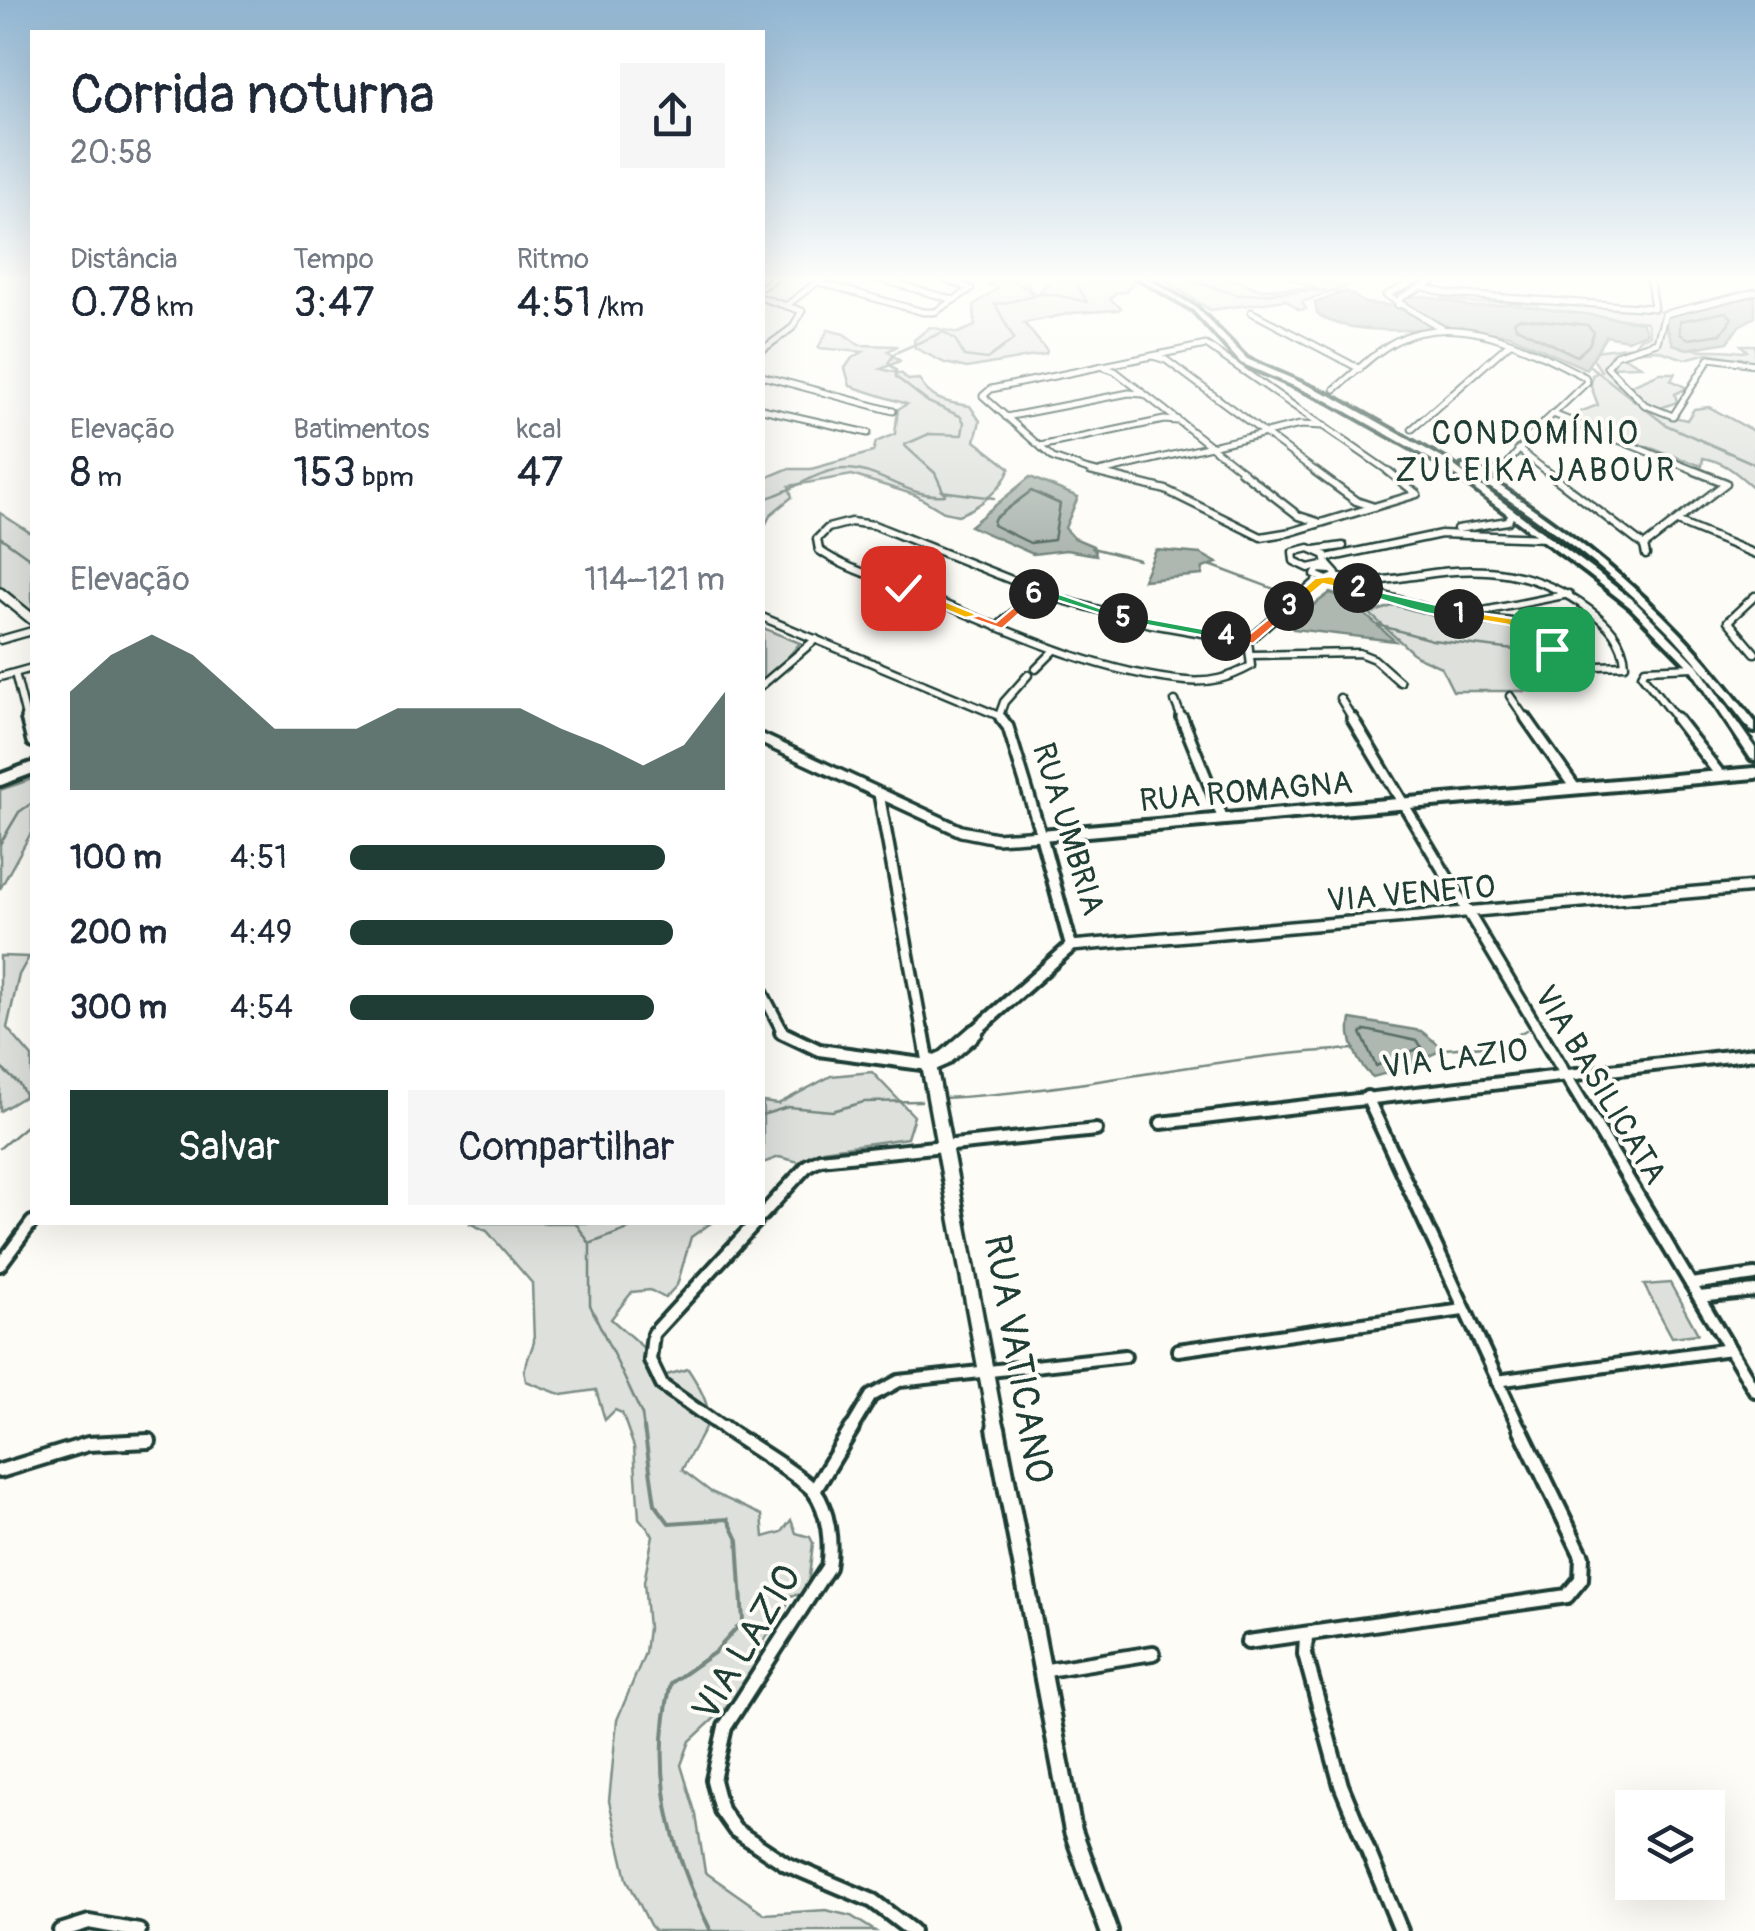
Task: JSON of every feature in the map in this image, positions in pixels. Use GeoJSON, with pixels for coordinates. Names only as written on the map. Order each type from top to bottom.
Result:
{"type":"FeatureCollection","features":[{"type":"Feature","properties":{"kind":"main road"},"geometry":{"type":"LineString","coordinates":[[1257,366],[1384,427],[1478,482],[1495,487],[1571,543],[1656,614],[1755,729]]}},
{"type":"Feature","properties":{"kind":"main road"},"geometry":{"type":"LineString","coordinates":[[1271,366],[1388,423],[1478,482],[1515,516],[1634,606],[1694,668],[1753,751]]}},
{"type":"Feature","properties":{"kind":"main road"},"geometry":{"type":"LineString","coordinates":[[1500,504],[1508,500],[1532,514]]}},
{"type":"Feature","properties":{"kind":"main road"},"geometry":{"type":"LineString","coordinates":[[1515,516],[1559,545],[1571,543]]}},
{"type":"Feature","properties":{"kind":"main road"},"geometry":{"type":"LineString","coordinates":[[1714,696],[1732,715],[1738,715],[1739,708]]}},
{"type":"Feature","properties":{"kind":"street"},"geometry":{"type":"LineString","coordinates":[[1098,366],[1115,371],[1167,417],[1180,422],[1299,516],[1322,523]]}},
{"type":"Feature","properties":{"kind":"street"},"geometry":{"type":"LineString","coordinates":[[1098,366],[984,392],[983,396],[1015,420],[1038,446],[1093,473],[1166,490],[1293,546],[1294,561],[1315,577]]}},
{"type":"Feature","properties":{"kind":"street"},"geometry":{"type":"LineString","coordinates":[[1115,371],[1117,366]]}},
{"type":"Feature","properties":{"kind":"street"},"geometry":{"type":"LineString","coordinates":[[1174,366],[1356,501],[1377,508]]}},
{"type":"Feature","properties":{"kind":"street"},"geometry":{"type":"LineString","coordinates":[[1237,366],[1417,494],[1266,536]]}},
{"type":"Feature","properties":{"kind":"street"},"geometry":{"type":"LineString","coordinates":[[1354,366],[1360,369]]}},
{"type":"Feature","properties":{"kind":"street"},"geometry":{"type":"LineString","coordinates":[[1336,389],[1364,366]]}},
{"type":"Feature","properties":{"kind":"street"},"geometry":{"type":"LineString","coordinates":[[1412,429],[1484,366]]}},
{"type":"Feature","properties":{"kind":"street"},"geometry":{"type":"LineString","coordinates":[[1495,487],[1518,449],[1586,382],[1585,377],[1561,366]]}},
{"type":"Feature","properties":{"kind":"street"},"geometry":{"type":"LineString","coordinates":[[1608,366],[1666,416],[1673,416],[1705,366]]}},
{"type":"Feature","properties":{"kind":"street"},"geometry":{"type":"LineString","coordinates":[[765,377],[894,411]]}},
{"type":"Feature","properties":{"kind":"street"},"geometry":{"type":"LineString","coordinates":[[1129,393],[1137,388]]}},
{"type":"Feature","properties":{"kind":"street"},"geometry":{"type":"LineString","coordinates":[[1015,420],[1129,393],[1145,394]]}},
{"type":"Feature","properties":{"kind":"street"},"geometry":{"type":"LineString","coordinates":[[765,410],[868,433]]}},
{"type":"Feature","properties":{"kind":"street"},"geometry":{"type":"LineString","coordinates":[[1554,414],[1726,483],[1644,546]]}},
{"type":"Feature","properties":{"kind":"street"},"geometry":{"type":"LineString","coordinates":[[1047,449],[1167,417]]}},
{"type":"Feature","properties":{"kind":"street"},"geometry":{"type":"LineString","coordinates":[[1300,425],[1312,417]]}},
{"type":"Feature","properties":{"kind":"street"},"geometry":{"type":"LineString","coordinates":[[1112,475],[1300,425],[1325,426]]}},
{"type":"Feature","properties":{"kind":"street"},"geometry":{"type":"LineString","coordinates":[[1518,449],[1644,546],[1646,555]]}},
{"type":"Feature","properties":{"kind":"street"},"geometry":{"type":"LineString","coordinates":[[1478,482],[1508,464]]}},
{"type":"Feature","properties":{"kind":"street"},"geometry":{"type":"LineString","coordinates":[[1356,501],[1358,513]]}},
{"type":"Feature","properties":{"kind":"street"},"geometry":{"type":"LineString","coordinates":[[1299,516],[1301,529]]}},
{"type":"Feature","properties":{"kind":"street"},"geometry":{"type":"LineString","coordinates":[[1291,532],[1289,539],[1315,550],[1440,529],[1486,526],[1515,516]]}},
{"type":"Feature","properties":{"kind":"street"},"geometry":{"type":"LineString","coordinates":[[846,522],[874,525],[1038,590],[1124,618],[1248,641],[1250,669],[1240,676],[1187,680],[1144,674],[1055,650],[826,556],[817,544],[818,536],[846,522]]}},
{"type":"Feature","properties":{"kind":"street"},"geometry":{"type":"LineString","coordinates":[[1677,522],[1755,554]]}},
{"type":"Feature","properties":{"kind":"street"},"geometry":{"type":"LineString","coordinates":[[1486,526],[1496,538]]}},
{"type":"Feature","properties":{"kind":"street"},"geometry":{"type":"LineString","coordinates":[[1248,641],[1315,577],[1330,571],[1441,534],[1546,538]]}},
{"type":"Feature","properties":{"kind":"street"},"geometry":{"type":"LineString","coordinates":[[1294,552],[1305,548]]}},
{"type":"Feature","properties":{"kind":"street"},"geometry":{"type":"LineString","coordinates":[[1315,550],[1330,571],[1444,613],[1512,622]]}},
{"type":"Feature","properties":{"kind":"street"},"geometry":{"type":"LineString","coordinates":[[1305,567],[1367,583],[1485,567],[1532,576],[1570,594],[1609,627],[1624,649],[1626,662],[1616,668],[1571,667],[1539,636],[1503,616],[1501,608]]}},
{"type":"Feature","properties":{"kind":"street"},"geometry":{"type":"LineString","coordinates":[[998,626],[1038,590]]}},
{"type":"Feature","properties":{"kind":"street"},"geometry":{"type":"LineString","coordinates":[[1465,614],[1570,594]]}},
{"type":"Feature","properties":{"kind":"street"},"geometry":{"type":"LineString","coordinates":[[1754,652],[1728,621],[1755,596]]}},
{"type":"Feature","properties":{"kind":"street"},"geometry":{"type":"LineString","coordinates":[[2,598],[30,618]]}},
{"type":"Feature","properties":{"kind":"street"},"geometry":{"type":"LineString","coordinates":[[765,618],[998,716]]}},
{"type":"Feature","properties":{"kind":"street"},"geometry":{"type":"LineString","coordinates":[[0,640],[30,631]]}},
{"type":"Feature","properties":{"kind":"street"},"geometry":{"type":"LineString","coordinates":[[765,682],[816,639]]}},
{"type":"Feature","properties":{"kind":"street","name":"RUA UMBRIA"},"geometry":{"type":"LineString","coordinates":[[928,1064],[945,1058],[1072,946],[1008,727],[998,716],[1004,702],[1055,650]]}},
{"type":"Feature","properties":{"kind":"street"},"geometry":{"type":"LineString","coordinates":[[1250,655],[1359,653],[1374,658],[1400,682]]}},
{"type":"Feature","properties":{"kind":"street"},"geometry":{"type":"LineString","coordinates":[[1694,668],[1645,669],[1642,675],[1722,776]]}},
{"type":"Feature","properties":{"kind":"street"},"geometry":{"type":"LineString","coordinates":[[0,678],[30,669]]}},
{"type":"Feature","properties":{"kind":"street"},"geometry":{"type":"LineString","coordinates":[[16,673],[30,733]]}},
{"type":"Feature","properties":{"kind":"street"},"geometry":{"type":"LineString","coordinates":[[1510,696],[1575,788]]}},
{"type":"Feature","properties":{"kind":"street","name":"VIA BASILICATA"},"geometry":{"type":"LineString","coordinates":[[1340,698],[1755,1391]]}},
{"type":"Feature","properties":{"kind":"street"},"geometry":{"type":"LineString","coordinates":[[1175,701],[1223,819]]}},
{"type":"Feature","properties":{"kind":"street","name":"RUA ROMAGNA"},"geometry":{"type":"LineString","coordinates":[[765,739],[978,836],[1041,835],[1755,773]]}},
{"type":"Feature","properties":{"kind":"street"},"geometry":{"type":"LineString","coordinates":[[0,780],[30,769]]}},
{"type":"Feature","properties":{"kind":"street","name":"RUA VATICANO"},"geometry":{"type":"LineString","coordinates":[[880,794],[1040,1671],[1073,1830],[1108,1931]]}},
{"type":"Feature","properties":{"kind":"street","name":"VIA VENETO"},"geometry":{"type":"LineString","coordinates":[[1072,946],[1755,887]]}},
{"type":"Feature","properties":{"kind":"street"},"geometry":{"type":"LineString","coordinates":[[765,999],[779,1029],[789,1038],[826,1050],[928,1064]]}},
{"type":"Feature","properties":{"kind":"street","name":"VIA LAZIO"},"geometry":{"type":"LineString","coordinates":[[1161,1123],[1755,1053]]}},
{"type":"Feature","properties":{"kind":"street"},"geometry":{"type":"LineString","coordinates":[[1248,1642],[1567,1596],[1579,1587],[1584,1576],[1582,1556],[1462,1310],[1367,1097]]}},
{"type":"Feature","properties":{"kind":"street"},"geometry":{"type":"LineString","coordinates":[[765,1212],[808,1165],[820,1160],[1096,1130]]}},
{"type":"Feature","properties":{"kind":"street"},"geometry":{"type":"LineString","coordinates":[[0,1265],[30,1225]]}},
{"type":"Feature","properties":{"kind":"street"},"geometry":{"type":"LineString","coordinates":[[753,1225],[653,1334],[650,1360],[662,1385],[814,1491],[871,1396],[882,1388],[899,1381],[1124,1356]]}},
{"type":"Feature","properties":{"kind":"street"},"geometry":{"type":"LineString","coordinates":[[1691,1284],[1755,1275]]}},
{"type":"Feature","properties":{"kind":"street"},"geometry":{"type":"LineString","coordinates":[[1699,1297],[1755,1290]]}},
{"type":"Feature","properties":{"kind":"street"},"geometry":{"type":"LineString","coordinates":[[1178,1350],[1462,1310]]}},
{"type":"Feature","properties":{"kind":"street"},"geometry":{"type":"LineString","coordinates":[[1497,1380],[1730,1350]]}},
{"type":"Feature","properties":{"kind":"street"},"geometry":{"type":"LineString","coordinates":[[0,1471],[88,1444],[149,1441]]}},
{"type":"Feature","properties":{"kind":"street","name":"VIA LAZIO"},"geometry":{"type":"LineString","coordinates":[[814,1491],[827,1524],[831,1548],[828,1568],[725,1727],[714,1780],[722,1810],[735,1830],[786,1864],[873,1902],[912,1931]]}},
{"type":"Feature","properties":{"kind":"street"},"geometry":{"type":"LineString","coordinates":[[1306,1636],[1305,1654],[1341,1785],[1401,1931]]}},
{"type":"Feature","properties":{"kind":"street"},"geometry":{"type":"LineString","coordinates":[[1040,1671],[1153,1653]]}},
{"type":"Feature","properties":{"kind":"street"},"geometry":{"type":"LineString","coordinates":[[60,1931],[75,1922],[103,1920],[139,1931]]}},
{"type":"Feature","properties":{"kind":"shaded area"},"geometry":{"type":"Polygon","coordinates":[[[888,366],[881,369],[902,374],[908,380],[919,379],[934,396],[970,406],[980,421],[975,441],[1010,468],[1007,475],[982,502],[958,515],[944,512],[915,495],[852,475],[789,486],[792,497],[771,514],[765,525],[765,478],[787,469],[811,469],[873,452],[876,442],[895,434],[898,409],[907,404],[850,386],[845,368],[888,366]]]}},
{"type":"Feature","properties":{"kind":"shaded area"},"geometry":{"type":"Polygon","coordinates":[[[1598,366],[1637,366],[1608,367],[1619,384],[1627,387],[1660,373],[1675,373],[1671,380],[1687,388],[1675,394],[1677,402],[1663,407],[1665,415],[1687,420],[1694,409],[1709,407],[1755,432],[1755,489],[1719,463],[1703,458],[1702,466],[1574,421],[1582,411],[1598,405],[1591,386],[1592,375],[1601,371],[1598,366]]]}},
{"type":"Feature","properties":{"kind":"shaded area"},"geometry":{"type":"Polygon","coordinates":[[[0,513],[30,533],[30,617],[0,594],[0,513]]]}},
{"type":"Feature","properties":{"kind":"shaded area"},"geometry":{"type":"Polygon","coordinates":[[[1394,605],[1449,620],[1509,628],[1533,641],[1560,691],[1453,691],[1441,667],[1416,656],[1370,614],[1394,605]]]}},
{"type":"Feature","properties":{"kind":"shaded area"},"geometry":{"type":"Polygon","coordinates":[[[765,629],[800,643],[765,684],[765,629]]]}},
{"type":"Feature","properties":{"kind":"shaded area"},"geometry":{"type":"Polygon","coordinates":[[[30,780],[30,835],[0,889],[0,790],[30,780]]]}},
{"type":"Feature","properties":{"kind":"shaded area"},"geometry":{"type":"Polygon","coordinates":[[[0,956],[29,957],[19,975],[7,1028],[30,1055],[30,1093],[0,1111],[0,956]]]}},
{"type":"Feature","properties":{"kind":"shaded area"},"geometry":{"type":"Polygon","coordinates":[[[872,1072],[914,1116],[907,1138],[823,1150],[803,1163],[779,1157],[765,1162],[765,1102],[778,1104],[831,1076],[872,1072]]]}},
{"type":"Feature","properties":{"kind":"shaded area"},"geometry":{"type":"Polygon","coordinates":[[[474,1225],[708,1225],[691,1237],[677,1285],[665,1298],[650,1290],[632,1292],[611,1319],[646,1350],[663,1376],[688,1369],[699,1386],[708,1410],[707,1420],[682,1470],[711,1492],[762,1515],[764,1537],[782,1532],[791,1520],[796,1533],[810,1537],[813,1543],[807,1594],[787,1596],[787,1606],[762,1644],[747,1688],[690,1741],[681,1765],[696,1815],[705,1872],[765,1914],[826,1910],[851,1916],[875,1931],[655,1931],[650,1925],[627,1879],[609,1801],[617,1720],[645,1653],[648,1628],[644,1582],[653,1535],[639,1518],[634,1447],[622,1413],[615,1410],[605,1420],[596,1390],[562,1395],[526,1381],[524,1370],[534,1342],[532,1283],[487,1231],[474,1225]]]}},
{"type":"Feature","properties":{"kind":"shaded area"},"geometry":{"type":"Polygon","coordinates":[[[1670,1283],[1698,1334],[1672,1337],[1644,1285],[1670,1283]]]}},
{"type":"Feature","properties":{"kind":"water"},"geometry":{"type":"Polygon","coordinates":[[[1030,477],[1078,497],[1065,528],[1074,538],[1093,546],[1096,555],[1066,550],[1033,554],[970,526],[1030,477]]]}},
{"type":"Feature","properties":{"kind":"water"},"geometry":{"type":"Polygon","coordinates":[[[1156,550],[1201,554],[1217,563],[1203,568],[1202,575],[1143,580],[1156,550]]]}},
{"type":"Feature","properties":{"kind":"water"},"geometry":{"type":"Polygon","coordinates":[[[1330,593],[1348,599],[1395,641],[1293,629],[1293,620],[1330,593]]]}},
{"type":"Feature","properties":{"kind":"water"},"geometry":{"type":"Polygon","coordinates":[[[1351,1019],[1421,1031],[1444,1049],[1373,1077],[1354,1051],[1351,1019]]]}},
{"type":"Feature","properties":{"kind":"waterway"},"geometry":{"type":"LineString","coordinates":[[892,366],[896,377],[928,402],[960,416],[964,422],[962,435],[929,434],[904,445],[935,473],[943,491]]}},
{"type":"Feature","properties":{"kind":"waterway"},"geometry":{"type":"LineString","coordinates":[[1590,366],[1666,425],[1755,464]]}},
{"type":"Feature","properties":{"kind":"waterway"},"geometry":{"type":"LineString","coordinates":[[765,498],[823,473],[845,469],[871,474],[919,493],[945,495],[943,491]]}},
{"type":"Feature","properties":{"kind":"waterway"},"geometry":{"type":"LineString","coordinates":[[943,491],[994,498]]}},
{"type":"Feature","properties":{"kind":"waterway"},"geometry":{"type":"LineString","coordinates":[[0,537],[30,559]]}},
{"type":"Feature","properties":{"kind":"waterway"},"geometry":{"type":"LineString","coordinates":[[1092,548],[1139,560]]}},
{"type":"Feature","properties":{"kind":"waterway"},"geometry":{"type":"LineString","coordinates":[[1210,565],[1293,596]]}},
{"type":"Feature","properties":{"kind":"waterway"},"geometry":{"type":"LineString","coordinates":[[1302,600],[1314,605]]}},
{"type":"Feature","properties":{"kind":"waterway"},"geometry":{"type":"LineString","coordinates":[[1378,625],[1432,640],[1539,653]]}},
{"type":"Feature","properties":{"kind":"waterway"},"geometry":{"type":"LineString","coordinates":[[0,844],[19,812],[30,804]]}},
{"type":"Feature","properties":{"kind":"waterway"},"geometry":{"type":"LineString","coordinates":[[1444,1049],[1499,1045],[1526,1030]]}},
{"type":"Feature","properties":{"kind":"waterway"},"geometry":{"type":"LineString","coordinates":[[943,1098],[1046,1088],[1252,1058],[1355,1049]]}},
{"type":"Feature","properties":{"kind":"waterway"},"geometry":{"type":"LineString","coordinates":[[0,1067],[19,1084],[30,1103]]}},
{"type":"Feature","properties":{"kind":"waterway"},"geometry":{"type":"LineString","coordinates":[[765,1114],[788,1107],[832,1111],[864,1102],[921,1101]]}},
{"type":"Feature","properties":{"kind":"waterway"},"geometry":{"type":"LineString","coordinates":[[0,1148],[30,1123]]}},
{"type":"Feature","properties":{"kind":"waterway"},"geometry":{"type":"LineString","coordinates":[[577,1225],[590,1244],[590,1305],[642,1415],[644,1431]]}},
{"type":"Feature","properties":{"kind":"waterway"},"geometry":{"type":"LineString","coordinates":[[592,1243],[638,1225]]}},
{"type":"Feature","properties":{"kind":"waterway"},"geometry":{"type":"LineString","coordinates":[[644,1428],[655,1504],[669,1523],[728,1519],[738,1540],[743,1621],[715,1652],[671,1683],[665,1716],[663,1748],[668,1810],[684,1871],[711,1931]]}},
{"type":"Feature","properties":{"kind":"district","name":"CONDOMÍNIO ZULEIKA JABOUR"},"geometry":{"type":"Point","coordinates":[1536,452]}},
{"type":"Feature","properties":{"kind":"route"},"geometry":{"type":"LineString","coordinates":[[903,588],[998,626],[1038,590],[1124,618],[1248,641],[1316,582],[1330,580],[1444,613],[1512,622],[1533,632],[1552,649]]}}]}
